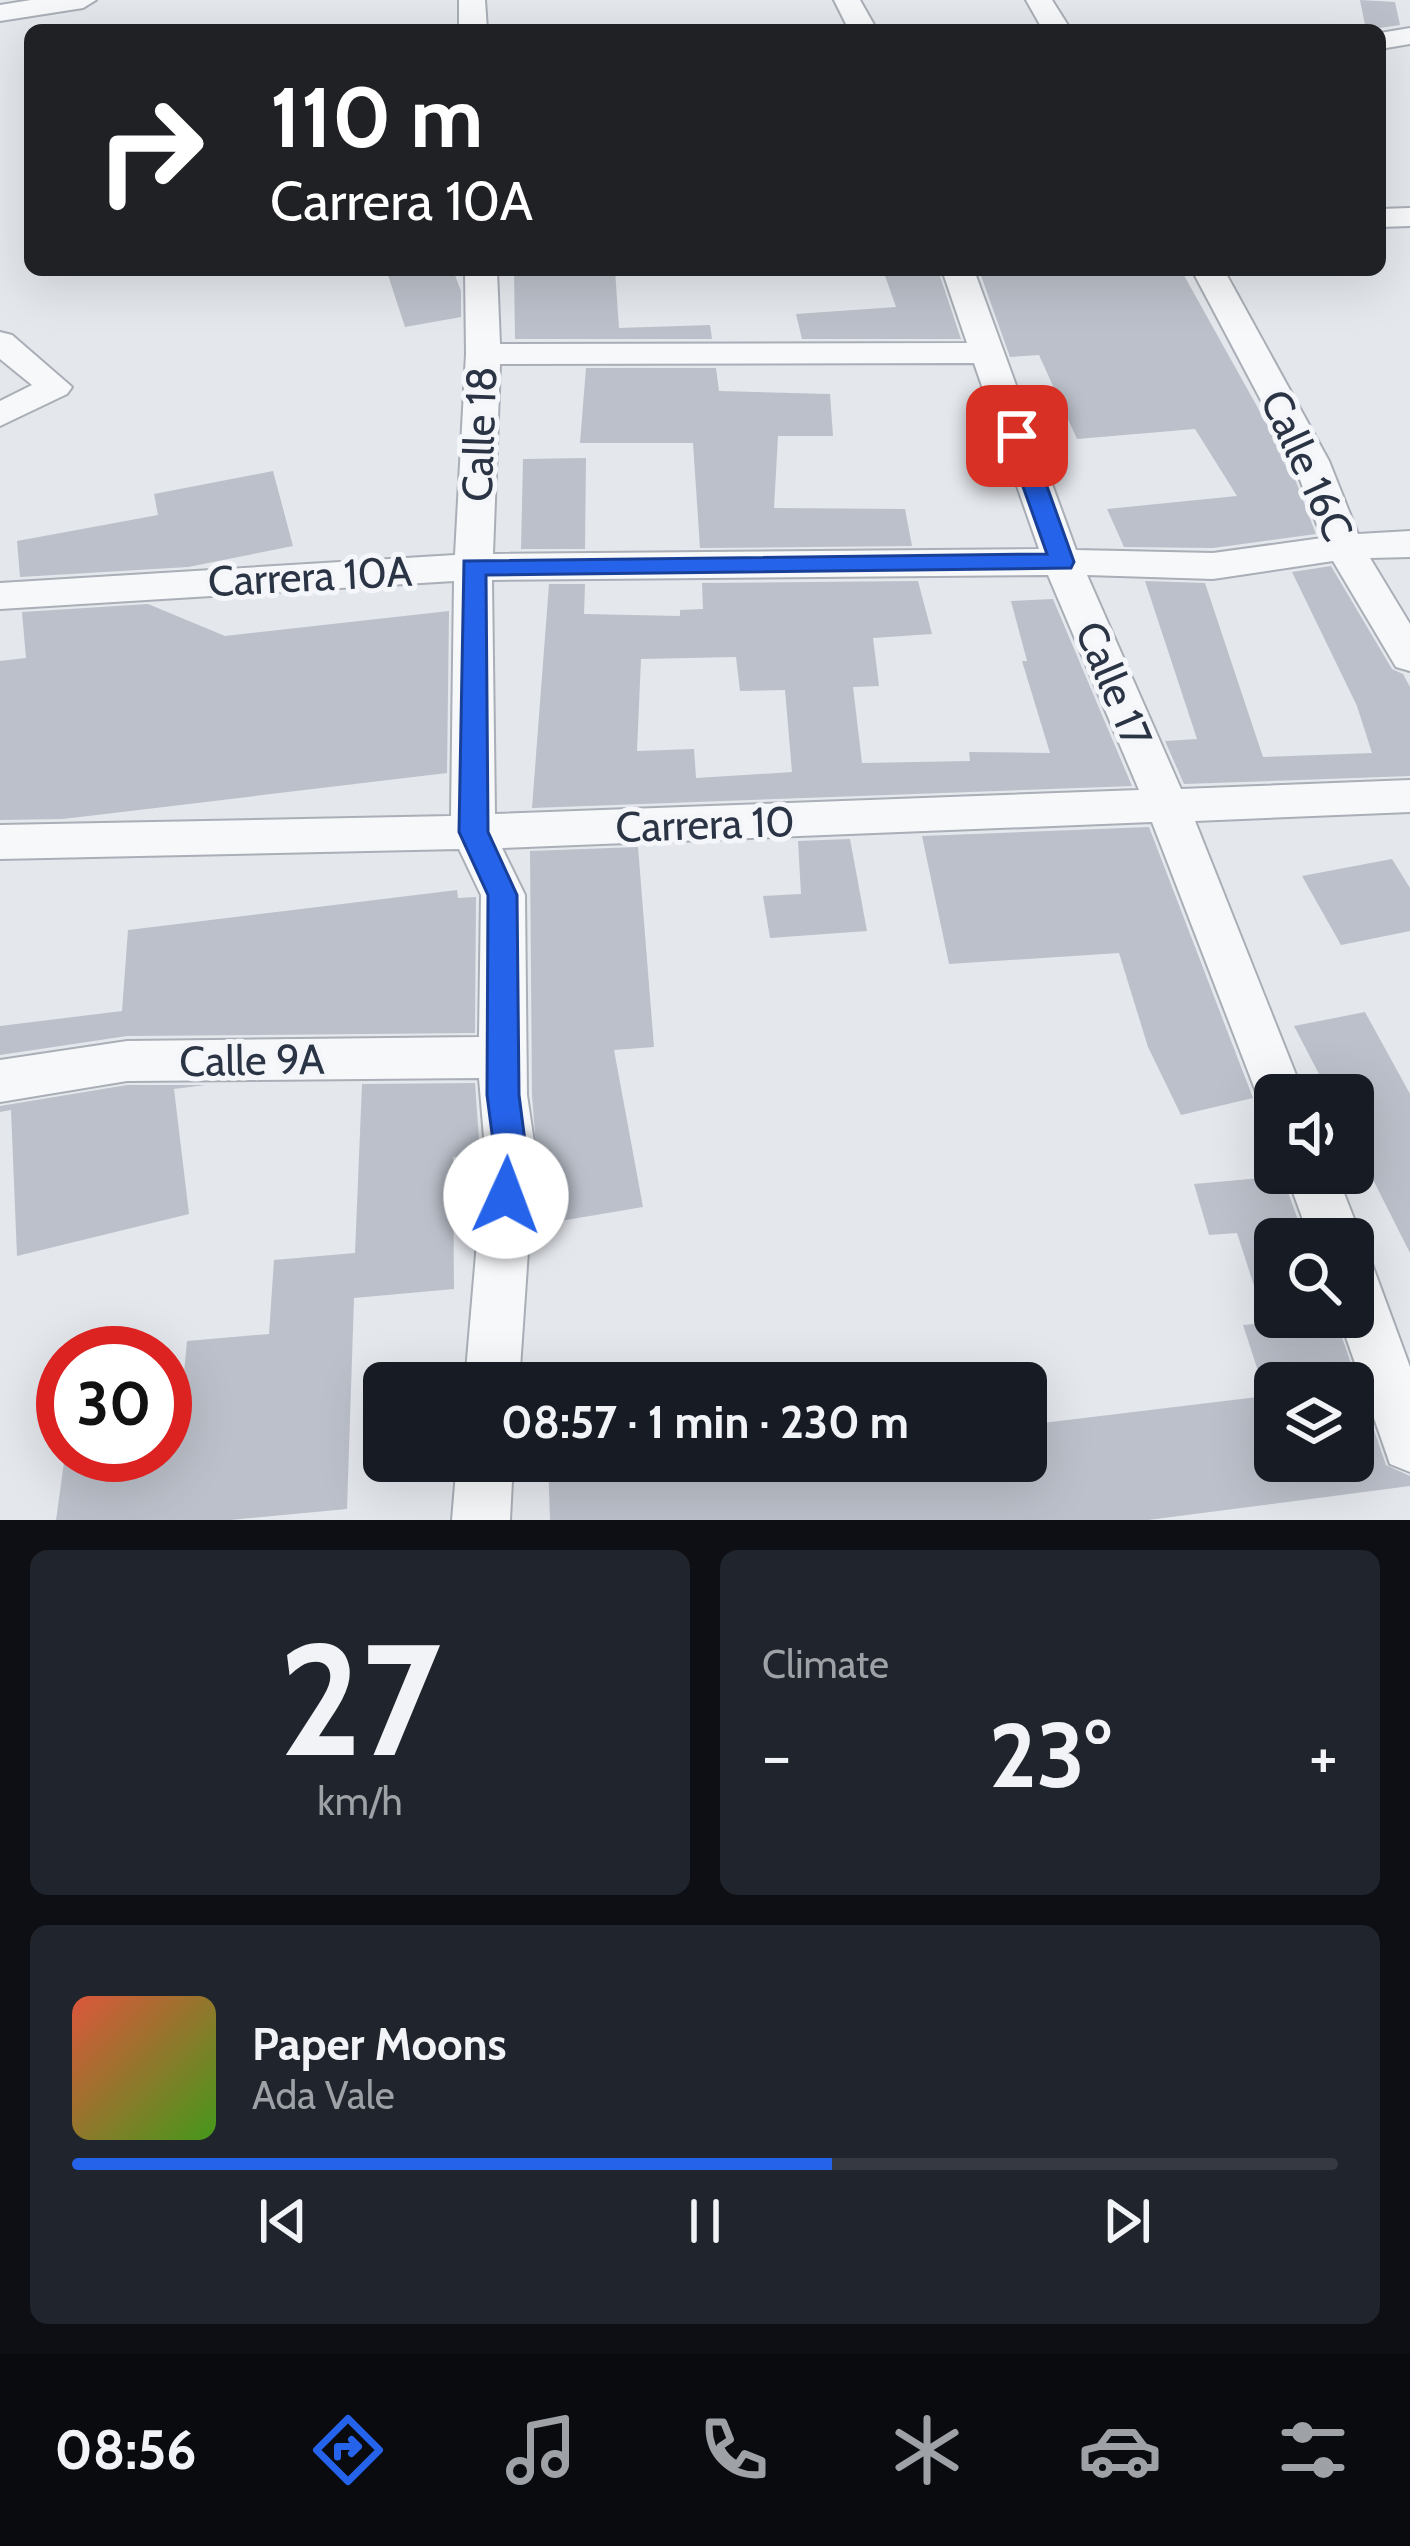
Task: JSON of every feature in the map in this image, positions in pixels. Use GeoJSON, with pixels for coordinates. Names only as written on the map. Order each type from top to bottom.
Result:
{"type":"FeatureCollection","features":[{"type":"Feature","properties":{"kind":"street"},"geometry":{"type":"LineString","coordinates":[[0,14],[82,4]]}},
{"type":"Feature","properties":{"kind":"street","name":"Calle 18"},"geometry":{"type":"LineString","coordinates":[[481,276],[473,567],[473,832],[503,895],[503,1095],[510,1149],[494,1362]]}},
{"type":"Feature","properties":{"kind":"street","name":"Calle 17"},"geometry":{"type":"LineString","coordinates":[[960,276],[1062,562],[1168,808],[1272,1074]]}},
{"type":"Feature","properties":{"kind":"street","name":"Calle 16C"},"geometry":{"type":"LineString","coordinates":[[1211,276],[1311,461],[1344,548],[1410,657]]}},
{"type":"Feature","properties":{"kind":"street"},"geometry":{"type":"LineString","coordinates":[[0,342],[56,387],[0,416]]}},
{"type":"Feature","properties":{"kind":"street"},"geometry":{"type":"LineString","coordinates":[[482,354],[987,353]]}},
{"type":"Feature","properties":{"kind":"street","name":"Carrera 10A"},"geometry":{"type":"LineString","coordinates":[[0,596],[473,567],[1062,562],[1213,566],[1410,544]]}},
{"type":"Feature","properties":{"kind":"street","name":"Carrera 10"},"geometry":{"type":"LineString","coordinates":[[0,842],[473,832],[1410,796]]}},
{"type":"Feature","properties":{"kind":"street","name":"Calle 9A"},"geometry":{"type":"LineString","coordinates":[[0,1081],[128,1061],[506,1057]]}},
{"type":"Feature","properties":{"kind":"street"},"geometry":{"type":"LineString","coordinates":[[1373,1338],[1410,1445]]}},
{"type":"Feature","properties":{"kind":"street"},"geometry":{"type":"LineString","coordinates":[[481,1520],[484,1482]]}},
{"type":"Feature","properties":{"kind":"building"},"geometry":{"type":"Polygon","coordinates":[[[1360,0],[1395,2],[1400,25],[1365,24],[1360,0]]]}},
{"type":"Feature","properties":{"kind":"building"},"geometry":{"type":"Polygon","coordinates":[[[388,276],[455,276],[461,317],[405,327],[388,276]]]}},
{"type":"Feature","properties":{"kind":"building"},"geometry":{"type":"Polygon","coordinates":[[[514,276],[615,276],[619,328],[710,325],[712,339],[515,339],[514,276]]]}},
{"type":"Feature","properties":{"kind":"building"},"geometry":{"type":"Polygon","coordinates":[[[885,276],[940,276],[961,339],[802,339],[796,314],[896,307],[885,276]]]}},
{"type":"Feature","properties":{"kind":"building"},"geometry":{"type":"Polygon","coordinates":[[[981,276],[1184,276],[1288,462],[1284,463],[1316,534],[1213,548],[1124,547],[1107,509],[1237,496],[1195,429],[1077,439],[1039,355],[1010,357],[981,276]]]}},
{"type":"Feature","properties":{"kind":"building"},"geometry":{"type":"Polygon","coordinates":[[[586,368],[716,368],[719,391],[830,394],[833,436],[778,436],[774,508],[905,509],[912,546],[700,548],[693,443],[580,443],[586,368]]]}},
{"type":"Feature","properties":{"kind":"building"},"geometry":{"type":"Polygon","coordinates":[[[586,458],[585,549],[521,549],[523,459],[586,458]]]}},
{"type":"Feature","properties":{"kind":"building"},"geometry":{"type":"Polygon","coordinates":[[[273,471],[293,546],[188,567],[20,577],[17,541],[158,515],[154,494],[273,471]]]}},
{"type":"Feature","properties":{"kind":"building"},"geometry":{"type":"Polygon","coordinates":[[[1331,566],[1392,669],[1403,674],[1410,687],[1410,776],[1184,784],[1165,741],[1197,739],[1145,581],[1205,583],[1263,757],[1372,753],[1357,706],[1292,572],[1331,566]]]}},
{"type":"Feature","properties":{"kind":"building"},"geometry":{"type":"Polygon","coordinates":[[[918,581],[932,634],[873,638],[879,686],[853,687],[862,763],[970,761],[969,752],[1050,753],[1022,661],[1027,661],[1011,601],[1053,599],[1132,786],[532,808],[549,584],[585,584],[584,614],[680,616],[680,610],[703,609],[702,583],[918,581]],[[736,657],[641,659],[637,751],[694,749],[696,778],[792,772],[785,690],[740,691],[736,657]]]}},
{"type":"Feature","properties":{"kind":"building"},"geometry":{"type":"Polygon","coordinates":[[[148,604],[225,636],[449,611],[447,773],[63,819],[0,820],[0,661],[26,658],[22,612],[148,604]]]}},
{"type":"Feature","properties":{"kind":"building"},"geometry":{"type":"Polygon","coordinates":[[[1149,827],[1253,1098],[1181,1115],[1148,1047],[1119,953],[949,964],[922,836],[1149,827]]]}},
{"type":"Feature","properties":{"kind":"building"},"geometry":{"type":"Polygon","coordinates":[[[850,839],[867,931],[770,938],[763,896],[801,894],[798,841],[850,839]]]}},
{"type":"Feature","properties":{"kind":"building"},"geometry":{"type":"Polygon","coordinates":[[[638,847],[654,1047],[614,1050],[643,1207],[542,1224],[532,1095],[530,851],[638,847]]]}},
{"type":"Feature","properties":{"kind":"building"},"geometry":{"type":"Polygon","coordinates":[[[1392,859],[1410,888],[1410,931],[1341,945],[1302,876],[1392,859]]]}},
{"type":"Feature","properties":{"kind":"building"},"geometry":{"type":"Polygon","coordinates":[[[457,890],[458,898],[476,897],[475,1033],[127,1036],[0,1055],[0,1026],[122,1011],[128,930],[457,890]]]}},
{"type":"Feature","properties":{"kind":"building"},"geometry":{"type":"Polygon","coordinates":[[[1365,1012],[1410,1094],[1410,1253],[1374,1182],[1374,1074],[1319,1074],[1294,1026],[1365,1012]]]}},
{"type":"Feature","properties":{"kind":"building"},"geometry":{"type":"Polygon","coordinates":[[[475,1083],[480,1154],[453,1157],[454,1289],[354,1298],[347,1509],[230,1520],[56,1520],[61,1482],[192,1482],[192,1341],[269,1334],[274,1260],[355,1253],[362,1084],[475,1083]]]}},
{"type":"Feature","properties":{"kind":"building"},"geometry":{"type":"Polygon","coordinates":[[[127,1085],[206,1085],[174,1089],[189,1214],[17,1256],[11,1110],[0,1112],[0,1106],[127,1085]]]}},
{"type":"Feature","properties":{"kind":"building"},"geometry":{"type":"Polygon","coordinates":[[[1254,1179],[1254,1194],[1289,1194],[1297,1218],[1254,1218],[1254,1286],[1237,1233],[1209,1235],[1194,1184],[1254,1179]]]}},
{"type":"Feature","properties":{"kind":"building"},"geometry":{"type":"Polygon","coordinates":[[[1254,1324],[1254,1338],[1342,1338],[1351,1362],[1255,1362],[1243,1325],[1254,1324]]]}},
{"type":"Feature","properties":{"kind":"building"},"geometry":{"type":"Polygon","coordinates":[[[1254,1398],[1254,1482],[1374,1482],[1374,1430],[1386,1465],[1410,1476],[1410,1486],[1148,1520],[550,1520],[549,1482],[1047,1482],[1047,1422],[1254,1398]]]}},
{"type":"Feature","properties":{"kind":"route"},"geometry":{"type":"LineString","coordinates":[[506,1196],[510,1149],[503,1095],[503,895],[473,832],[473,567],[1062,562],[1017,436]]}}]}
